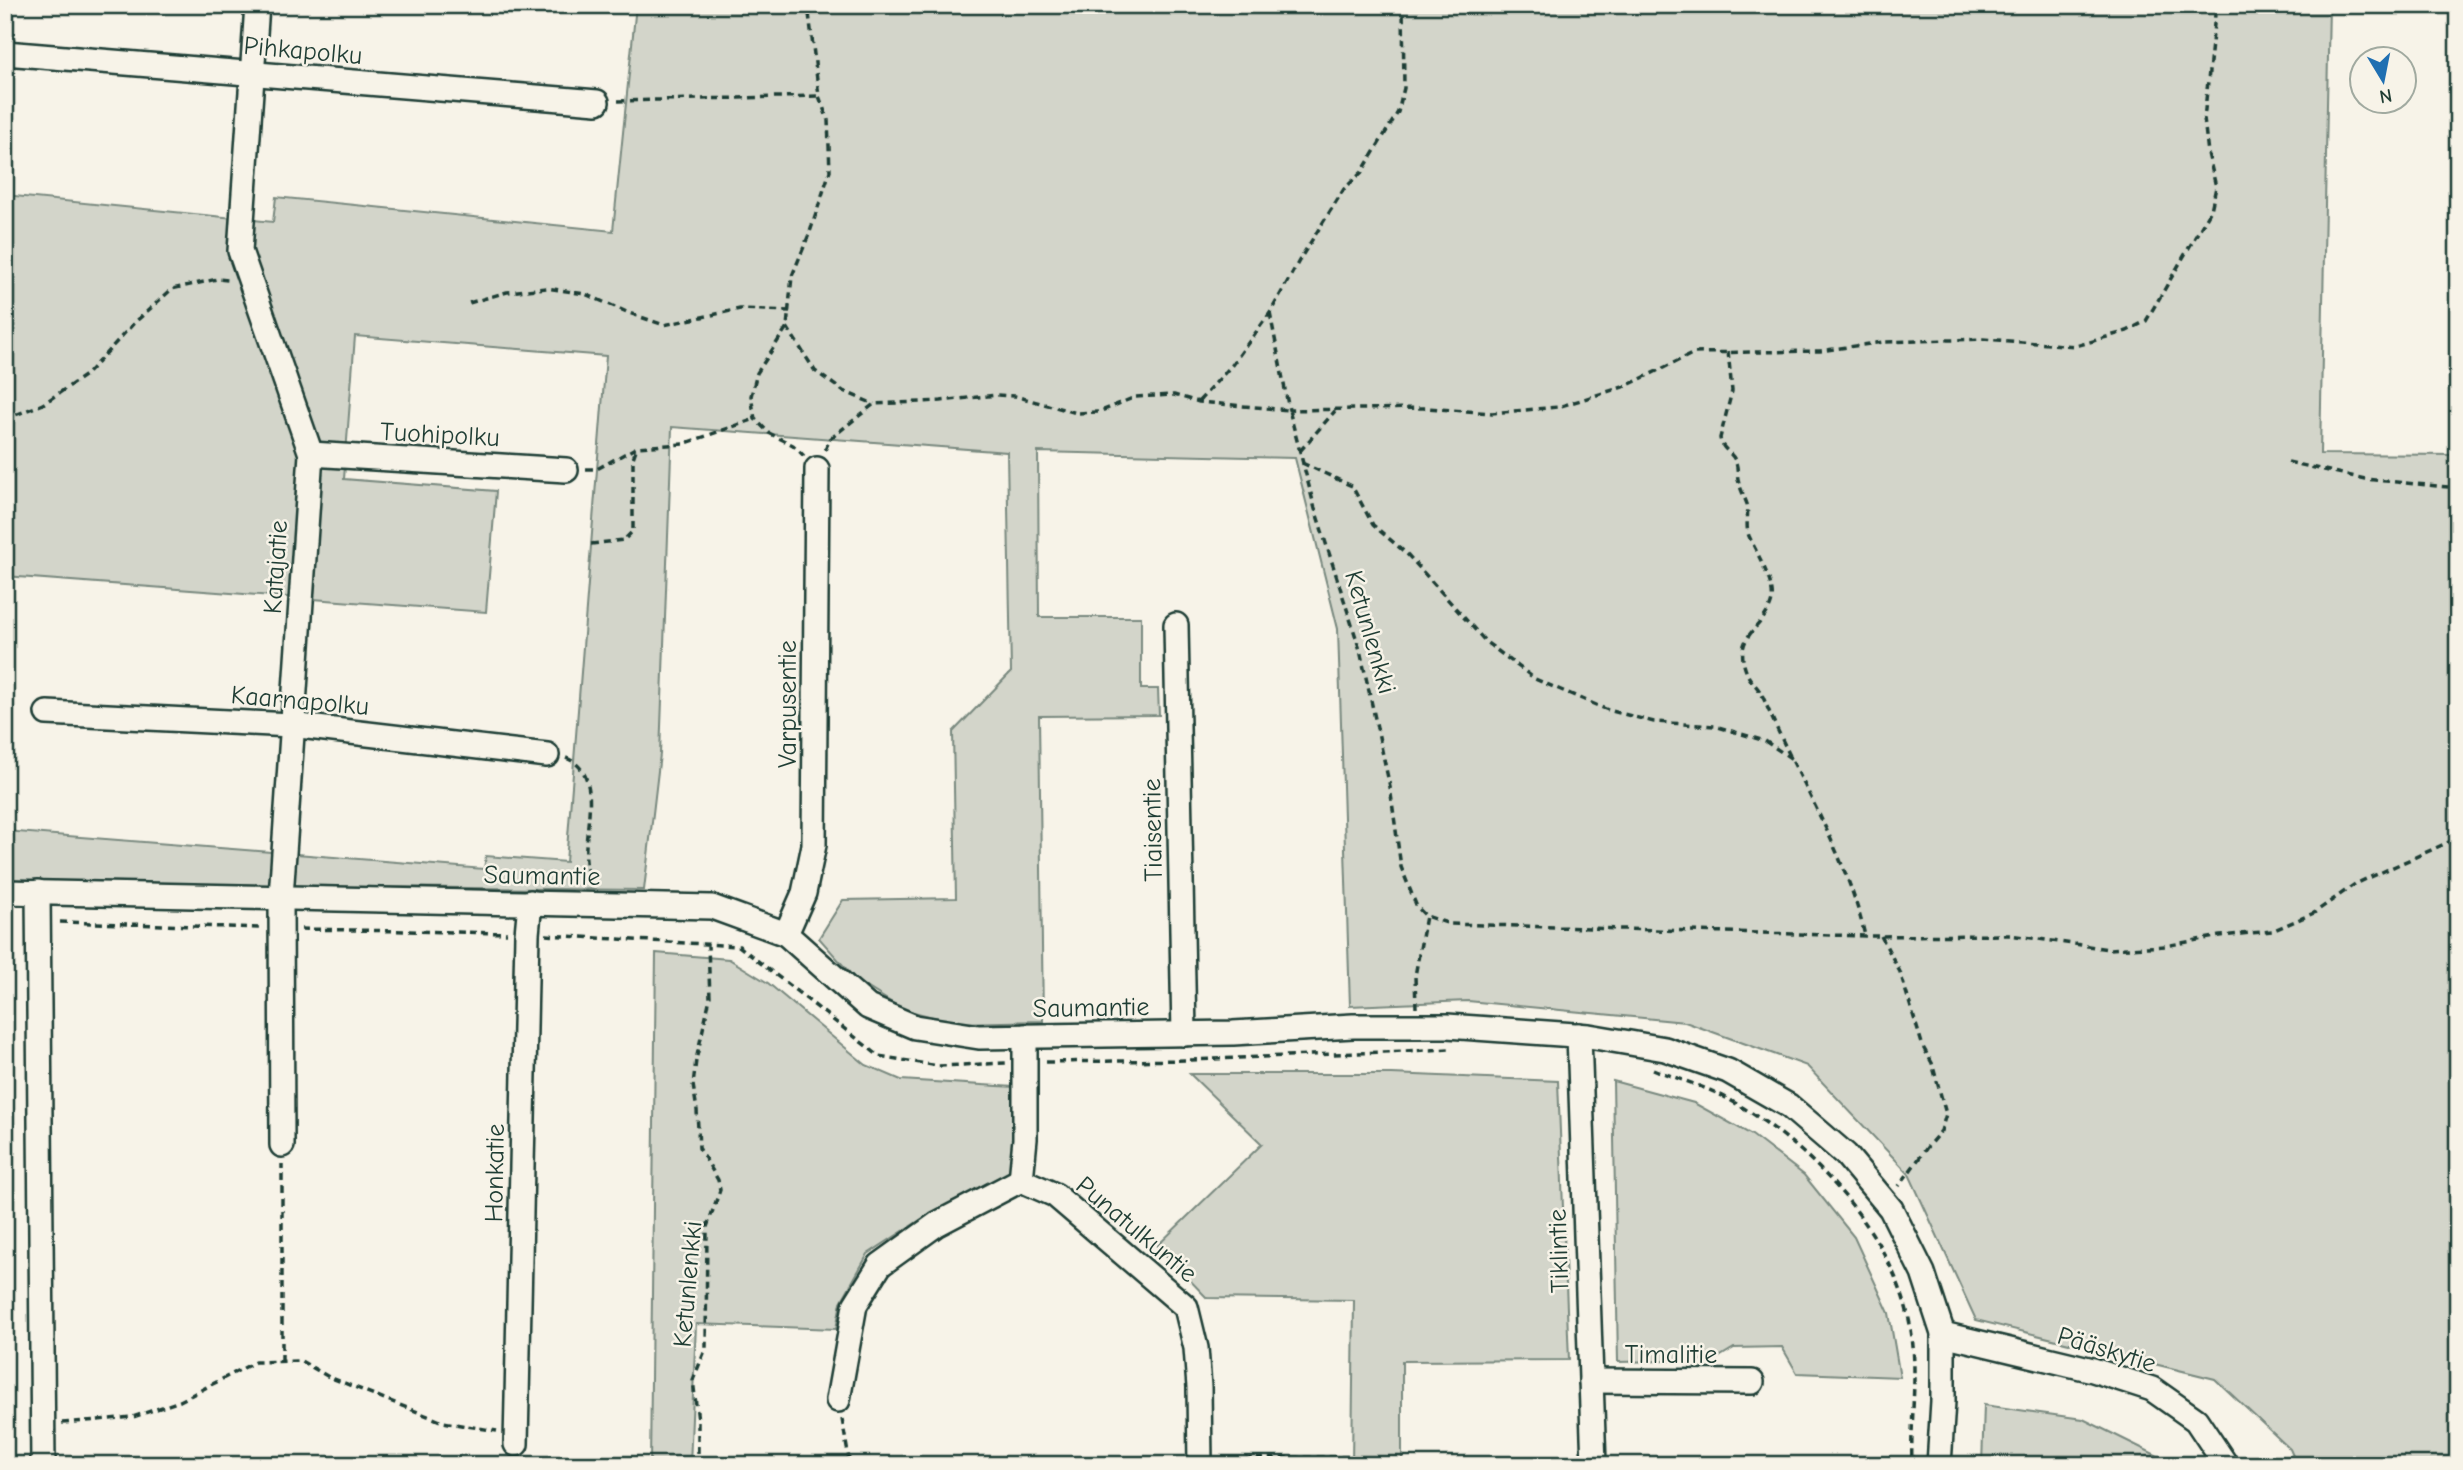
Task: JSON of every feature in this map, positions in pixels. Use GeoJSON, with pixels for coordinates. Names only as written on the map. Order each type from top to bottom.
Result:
{"type":"FeatureCollection","features":[{"type":"Feature","properties":{"kind":"street","name":"Katajatie"},"geometry":{"type":"LineString","coordinates":[[257,5],[240,251],[311,454],[281,897],[282,1145]]}},
{"type":"Feature","properties":{"kind":"street","name":"Pihkapolku"},"geometry":{"type":"LineString","coordinates":[[5,54],[597,102]]}},
{"type":"Feature","properties":{"kind":"street","name":"Tuohipolku"},"geometry":{"type":"LineString","coordinates":[[311,454],[566,470]]}},
{"type":"Feature","properties":{"kind":"street","name":"Varpusentie"},"geometry":{"type":"LineString","coordinates":[[786,934],[804,893],[814,845],[817,469]]}},
{"type":"Feature","properties":{"kind":"street","name":"Tiaisentie"},"geometry":{"type":"LineString","coordinates":[[1176,625],[1184,1034]]}},
{"type":"Feature","properties":{"kind":"street","name":"Kaarnapolku"},"geometry":{"type":"LineString","coordinates":[[47,713],[291,725],[547,755]]}},
{"type":"Feature","properties":{"kind":"street","name":"Saumantie"},"geometry":{"type":"LineString","coordinates":[[5,892],[712,907],[786,934],[868,1007],[915,1027],[979,1037],[1184,1034],[1353,1026],[1447,1026],[1579,1035],[1665,1049],[1728,1071],[1789,1105],[1846,1155],[1886,1203],[1923,1273],[1943,1334],[1939,1465]]}},
{"type":"Feature","properties":{"kind":"street"},"geometry":{"type":"LineString","coordinates":[[38,892],[43,1465]]}},
{"type":"Feature","properties":{"kind":"street","name":"Honkatie"},"geometry":{"type":"LineString","coordinates":[[516,1439],[527,934],[530,902]]}},
{"type":"Feature","properties":{"kind":"street","name":"Tiklintie"},"geometry":{"type":"LineString","coordinates":[[1579,1035],[1594,1465]]}},
{"type":"Feature","properties":{"kind":"street"},"geometry":{"type":"LineString","coordinates":[[838,1400],[855,1306],[880,1265],[937,1224],[1021,1180],[1025,1139],[1025,1036]]}},
{"type":"Feature","properties":{"kind":"street","name":"Punatulkuntie"},"geometry":{"type":"LineString","coordinates":[[1021,1180],[1055,1195],[1186,1307],[1196,1348],[1200,1465]]}},
{"type":"Feature","properties":{"kind":"street","name":"Pääskytie"},"geometry":{"type":"LineString","coordinates":[[1943,1334],[2093,1370],[2152,1390],[2196,1420],[2226,1465]]}},
{"type":"Feature","properties":{"kind":"street","name":"Timalitie"},"geometry":{"type":"LineString","coordinates":[[1591,1381],[1752,1382]]}},
{"type":"Feature","properties":{"kind":"path"},"geometry":{"type":"LineString","coordinates":[[808,5],[819,96],[828,120],[830,171],[792,276],[787,327],[757,373],[751,396],[755,419],[769,433],[793,445],[817,469],[830,439],[874,404]]}},
{"type":"Feature","properties":{"kind":"path"},"geometry":{"type":"LineString","coordinates":[[1199,402],[1232,365],[1270,313],[1344,189],[1362,172],[1398,112],[1404,88],[1403,5]]}},
{"type":"Feature","properties":{"kind":"path"},"geometry":{"type":"LineString","coordinates":[[787,327],[815,371],[843,391],[874,404],[997,395],[1015,396],[1077,413],[1099,412],[1135,397],[1174,395],[1199,402],[1290,410],[1426,408],[1492,413],[1558,407],[1626,386],[1694,353],[1820,351],[1883,342],[1983,339],[2076,346],[2127,331],[2146,321],[2211,210],[2217,187],[2208,153],[2204,119],[2216,5]]}},
{"type":"Feature","properties":{"kind":"path"},"geometry":{"type":"LineString","coordinates":[[597,102],[819,96]]}},
{"type":"Feature","properties":{"kind":"path"},"geometry":{"type":"LineString","coordinates":[[5,419],[43,404],[87,374],[133,324],[172,289],[217,279],[251,282]]}},
{"type":"Feature","properties":{"kind":"path"},"geometry":{"type":"LineString","coordinates":[[469,303],[508,292],[547,288],[585,294],[664,325],[740,309],[790,311]]}},
{"type":"Feature","properties":{"kind":"path","name":"Ketunlenkki"},"geometry":{"type":"LineString","coordinates":[[1270,313],[1290,410],[1315,509],[1360,650],[1390,787],[1401,867],[1417,907],[1426,916]]}},
{"type":"Feature","properties":{"kind":"path"},"geometry":{"type":"LineString","coordinates":[[1728,351],[1732,391],[1720,438],[1721,446],[1733,456],[1737,465],[1738,479],[1747,505],[1748,533],[1762,562],[1772,600],[1764,616],[1744,642],[1742,653],[1746,672],[1760,691],[1842,863],[1857,900],[1865,936]]}},
{"type":"Feature","properties":{"kind":"path"},"geometry":{"type":"LineString","coordinates":[[1300,452],[1335,411]]}},
{"type":"Feature","properties":{"kind":"path"},"geometry":{"type":"LineString","coordinates":[[566,470],[597,469],[636,447],[683,444],[755,419]]}},
{"type":"Feature","properties":{"kind":"path"},"geometry":{"type":"LineString","coordinates":[[591,544],[624,540],[633,531],[633,458],[636,447]]}},
{"type":"Feature","properties":{"kind":"path"},"geometry":{"type":"LineString","coordinates":[[2288,462],[2365,479],[2458,488]]}},
{"type":"Feature","properties":{"kind":"path"},"geometry":{"type":"LineString","coordinates":[[1303,463],[1352,486],[1373,525],[1407,555],[1486,642],[1535,679],[1608,710],[1654,722],[1715,726],[1765,741],[1794,760]]}},
{"type":"Feature","properties":{"kind":"path"},"geometry":{"type":"LineString","coordinates":[[547,755],[569,758],[580,766],[586,779],[589,797],[586,861],[596,904]]}},
{"type":"Feature","properties":{"kind":"path"},"geometry":{"type":"LineString","coordinates":[[1415,1026],[1415,976],[1426,916],[1450,923],[1865,936],[2010,935],[2109,949],[2165,946],[2221,936],[2272,931],[2314,913],[2355,884],[2458,838]]}},
{"type":"Feature","properties":{"kind":"path"},"geometry":{"type":"LineString","coordinates":[[5,921],[527,934],[740,946],[879,1056],[938,1066],[1463,1050]]}},
{"type":"Feature","properties":{"kind":"path"},"geometry":{"type":"LineString","coordinates":[[1881,936],[1900,972],[1923,1047],[1938,1081],[1946,1114],[1941,1131],[1886,1203]]}},
{"type":"Feature","properties":{"kind":"path","name":"Ketunlenkki"},"geometry":{"type":"LineString","coordinates":[[698,1465],[698,1421],[693,1380],[706,1348],[707,1227],[720,1190],[718,1180],[699,1148],[693,1085],[710,998],[708,946]]}},
{"type":"Feature","properties":{"kind":"path"},"geometry":{"type":"LineString","coordinates":[[1648,1068],[1726,1097],[1772,1125],[1829,1177],[1854,1208],[1883,1254],[1908,1314],[1914,1354],[1912,1462]]}},
{"type":"Feature","properties":{"kind":"path"},"geometry":{"type":"LineString","coordinates":[[282,1145],[282,1362]]}},
{"type":"Feature","properties":{"kind":"path"},"geometry":{"type":"LineString","coordinates":[[43,1424],[133,1418],[180,1401],[255,1362],[301,1361],[329,1377],[443,1422],[516,1439]]}},
{"type":"Feature","properties":{"kind":"path"},"geometry":{"type":"LineString","coordinates":[[838,1400],[850,1465]]}},
{"type":"Feature","properties":{"kind":"path"},"geometry":{"type":"LineString","coordinates":[[1200,1465],[1250,1458],[1352,1457],[1374,1465]]}},
{"type":"Feature","properties":{"kind":"shaded area"},"geometry":{"type":"Polygon","coordinates":[[[636,5],[2329,5],[2320,454],[2458,455],[2458,1465],[2297,1465],[2290,1449],[2215,1379],[1976,1320],[1909,1174],[1807,1066],[1685,1022],[1468,1001],[1350,1006],[1338,629],[1295,458],[1038,452],[1039,617],[1141,617],[1141,689],[1158,689],[1159,715],[1039,716],[1043,1021],[956,1023],[902,1009],[857,981],[819,938],[843,900],[956,898],[953,732],[1011,672],[1007,452],[672,427],[660,754],[644,890],[5,883],[5,831],[484,869],[486,856],[566,862],[606,356],[355,336],[344,479],[496,491],[486,612],[5,576],[5,195],[273,222],[276,197],[613,231],[636,5]]]}},
{"type":"Feature","properties":{"kind":"shaded area"},"geometry":{"type":"Polygon","coordinates":[[[656,953],[729,959],[768,983],[866,1065],[901,1080],[1014,1087],[1017,1130],[1012,1175],[920,1220],[868,1254],[841,1302],[836,1329],[696,1324],[690,1465],[650,1465],[656,953]]]}},
{"type":"Feature","properties":{"kind":"shaded area"},"geometry":{"type":"Polygon","coordinates":[[[1190,1074],[1392,1074],[1558,1081],[1569,1360],[1402,1361],[1402,1465],[1352,1465],[1354,1300],[1207,1298],[1157,1246],[1262,1144],[1190,1074]]]}},
{"type":"Feature","properties":{"kind":"shaded area"},"geometry":{"type":"Polygon","coordinates":[[[1613,1081],[1694,1103],[1752,1135],[1804,1175],[1854,1237],[1889,1313],[1900,1377],[1797,1373],[1782,1347],[1734,1348],[1714,1360],[1618,1362],[1613,1081]]]}},
{"type":"Feature","properties":{"kind":"shaded area"},"geometry":{"type":"Polygon","coordinates":[[[1984,1405],[2083,1419],[2176,1465],[1982,1465],[1984,1405]]]}}]}
